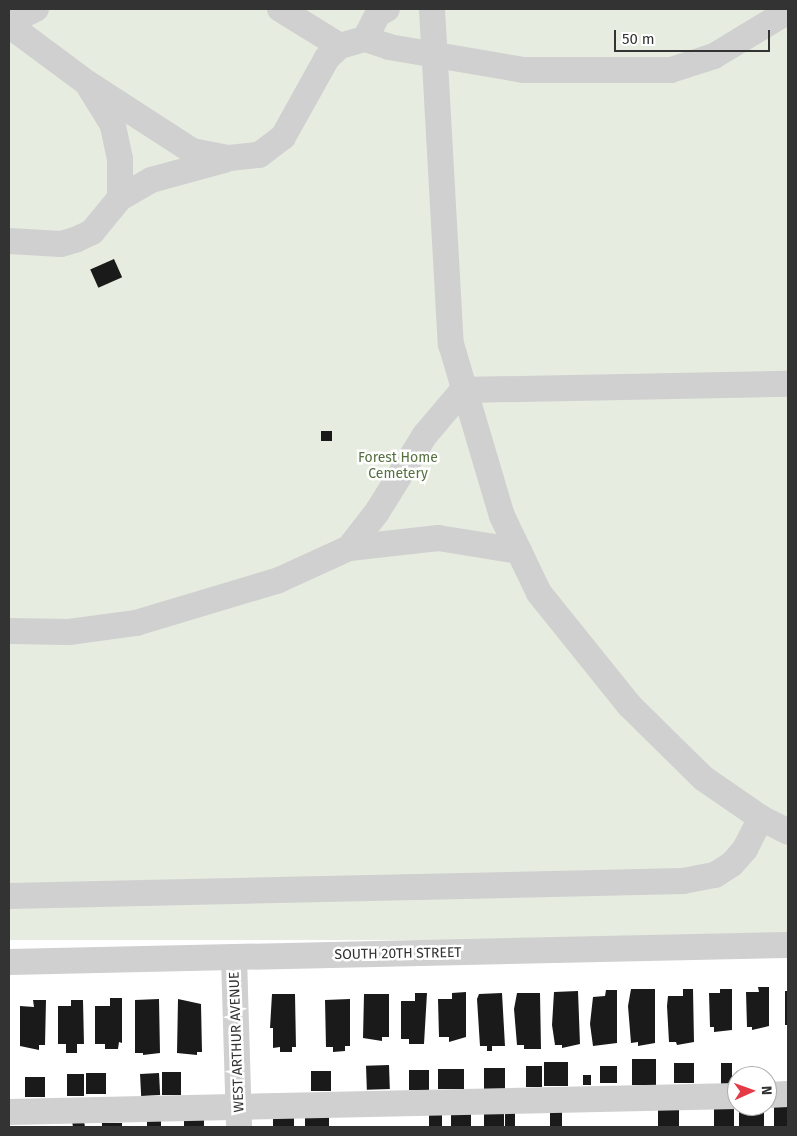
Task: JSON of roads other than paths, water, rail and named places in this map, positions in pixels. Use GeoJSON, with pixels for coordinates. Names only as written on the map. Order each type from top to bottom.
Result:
{"type":"FeatureCollection","features":[{"type":"Feature","properties":{"kind":"street"},"geometry":{"type":"LineString","coordinates":[[36,9],[9,23],[87,83],[192,151],[229,158]]}},
{"type":"Feature","properties":{"kind":"street"},"geometry":{"type":"LineString","coordinates":[[280,9],[340,46]]}},
{"type":"Feature","properties":{"kind":"street"},"geometry":{"type":"LineString","coordinates":[[365,39],[378,14],[388,9]]}},
{"type":"Feature","properties":{"kind":"street"},"geometry":{"type":"LineString","coordinates":[[432,9],[451,344],[463,390],[502,516],[539,593],[630,706],[702,778],[761,818],[788,832]]}},
{"type":"Feature","properties":{"kind":"street"},"geometry":{"type":"LineString","coordinates":[[9,241],[61,244],[75,240],[92,232],[120,198],[152,180],[229,158],[259,155],[283,137],[327,58],[340,46],[365,39],[434,55],[524,70],[671,70],[714,56],[783,15]]}},
{"type":"Feature","properties":{"kind":"street"},"geometry":{"type":"LineString","coordinates":[[87,83],[113,125],[120,159],[120,198]]}},
{"type":"Feature","properties":{"kind":"street"},"geometry":{"type":"LineString","coordinates":[[350,548],[377,512],[425,436],[463,390],[788,384]]}},
{"type":"Feature","properties":{"kind":"street"},"geometry":{"type":"LineString","coordinates":[[9,631],[69,632],[136,623],[279,580],[350,548],[438,538],[519,551]]}},
{"type":"Feature","properties":{"kind":"street"},"geometry":{"type":"LineString","coordinates":[[9,896],[683,881],[715,875],[732,864],[745,849],[761,818]]}},
{"type":"Feature","properties":{"kind":"street","name":"SOUTH 20TH STREET"},"geometry":{"type":"LineString","coordinates":[[9,962],[788,945]]}},
{"type":"Feature","properties":{"kind":"street","name":"WEST ARTHUR AVENUE"},"geometry":{"type":"LineString","coordinates":[[234,957],[239,1116]]}},
{"type":"Feature","properties":{"kind":"street"},"geometry":{"type":"LineString","coordinates":[[9,1112],[239,1116],[727,1096]]}},
{"type":"Feature","properties":{"kind":"park label","name":"Forest Home Cemetery"},"geometry":{"type":"Point","coordinates":[398,466]}}]}
